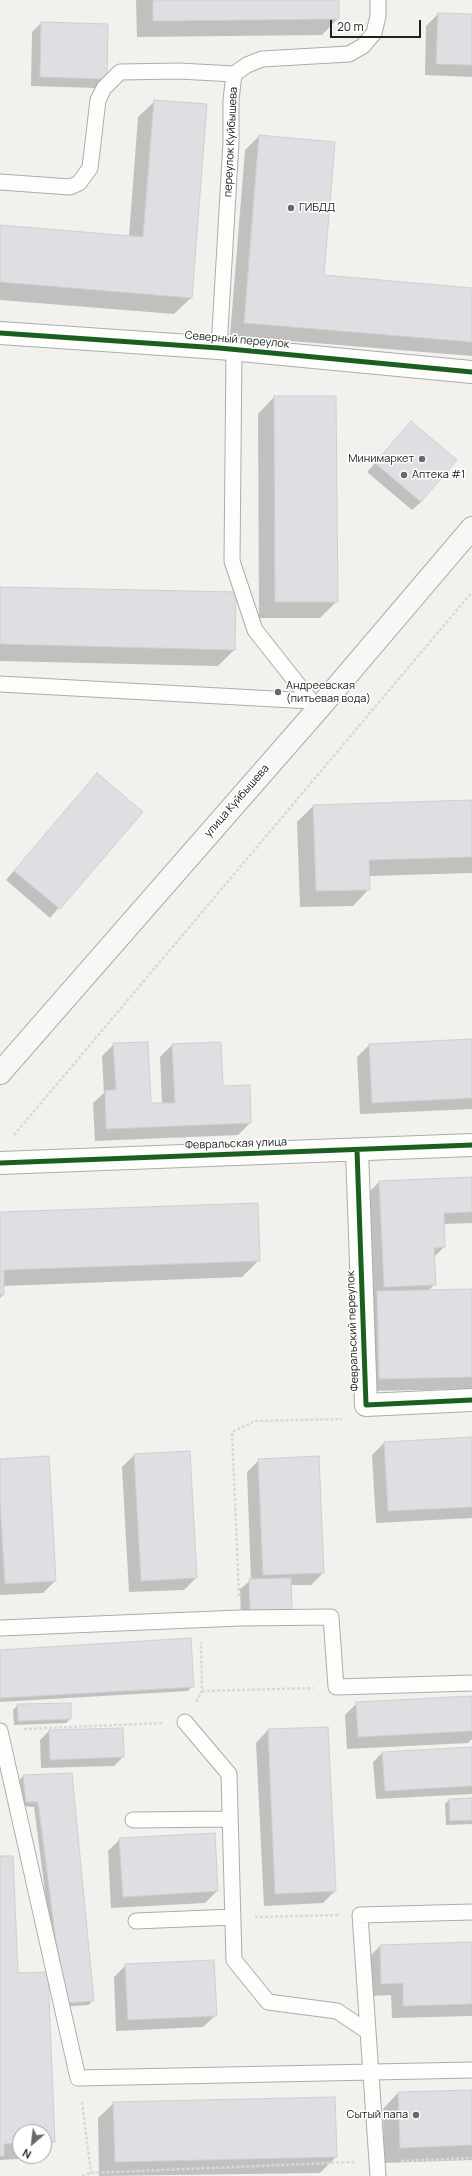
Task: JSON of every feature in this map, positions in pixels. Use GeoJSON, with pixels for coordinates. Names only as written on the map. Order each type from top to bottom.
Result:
{"type":"FeatureCollection","features":[{"type":"Feature","properties":{"kind":"main road","name":"улица Куйбышева"},"geometry":{"type":"LineString","coordinates":[[0,1073],[315,705],[472,528]]}},
{"type":"Feature","properties":{"kind":"street","name":"Северный переулок"},"geometry":{"type":"LineString","coordinates":[[0,333],[227,348],[472,372]]}},
{"type":"Feature","properties":{"kind":"street","name":"Февральская улица"},"geometry":{"type":"LineString","coordinates":[[0,1163],[472,1145]]}},
{"type":"Feature","properties":{"kind":"street","name":"Февральский переулок"},"geometry":{"type":"LineString","coordinates":[[357,1150],[366,1405],[472,1400]]}},
{"type":"Feature","properties":{"kind":"lane","name":"переулок Куйбышева"},"geometry":{"type":"LineString","coordinates":[[315,705],[255,630],[232,561],[227,348],[231,100],[234,74],[247,65],[262,58],[349,54],[363,46],[374,33],[378,16],[378,0]]}},
{"type":"Feature","properties":{"kind":"lane"},"geometry":{"type":"LineString","coordinates":[[0,182],[70,187],[79,183],[90,168],[98,100],[104,88],[120,72],[179,71],[234,74]]}},
{"type":"Feature","properties":{"kind":"lane"},"geometry":{"type":"LineString","coordinates":[[0,684],[315,705]]}},
{"type":"Feature","properties":{"kind":"lane"},"geometry":{"type":"LineString","coordinates":[[0,1628],[240,1618],[331,1617],[336,1687],[472,1683]]}},
{"type":"Feature","properties":{"kind":"lane"},"geometry":{"type":"LineString","coordinates":[[185,1722],[229,1774],[234,1960],[268,2002],[337,2011],[367,2031]]}},
{"type":"Feature","properties":{"kind":"lane"},"geometry":{"type":"LineString","coordinates":[[0,1732],[78,2078],[472,2070]]}},
{"type":"Feature","properties":{"kind":"lane"},"geometry":{"type":"LineString","coordinates":[[133,1820],[230,1819]]}},
{"type":"Feature","properties":{"kind":"lane"},"geometry":{"type":"LineString","coordinates":[[377,2169],[360,1915],[472,1912]]}},
{"type":"Feature","properties":{"kind":"lane"},"geometry":{"type":"LineString","coordinates":[[136,1921],[233,1917]]}},
{"type":"Feature","properties":{"kind":"path"},"geometry":{"type":"LineString","coordinates":[[11,1137],[472,592]]}},
{"type":"Feature","properties":{"kind":"path"},"geometry":{"type":"LineString","coordinates":[[240,1618],[232,1432],[255,1421],[349,1418],[366,1405]]}},
{"type":"Feature","properties":{"kind":"path"},"geometry":{"type":"LineString","coordinates":[[23,1729],[185,1722],[202,1691],[201,1620]]}},
{"type":"Feature","properties":{"kind":"path"},"geometry":{"type":"LineString","coordinates":[[202,1691],[336,1687]]}},
{"type":"Feature","properties":{"kind":"path"},"geometry":{"type":"LineString","coordinates":[[233,1917],[360,1915]]}},
{"type":"Feature","properties":{"kind":"path"},"geometry":{"type":"LineString","coordinates":[[78,2078],[91,2173]]}},
{"type":"Feature","properties":{"kind":"path"},"geometry":{"type":"LineString","coordinates":[[82,2176],[91,2173],[377,2169],[472,2158]]}},
{"type":"Feature","properties":{"kind":"building"},"geometry":{"type":"Polygon","coordinates":[[[153,0],[339,0],[339,19],[153,21],[153,0]]]}},
{"type":"Feature","properties":{"kind":"building"},"geometry":{"type":"Polygon","coordinates":[[[438,13],[472,14],[472,65],[436,64],[438,13]]]}},
{"type":"Feature","properties":{"kind":"building"},"geometry":{"type":"Polygon","coordinates":[[[41,22],[108,24],[107,79],[40,77],[41,22]]]}},
{"type":"Feature","properties":{"kind":"building"},"geometry":{"type":"Polygon","coordinates":[[[154,100],[207,104],[192,298],[0,282],[0,225],[143,237],[154,100]]]}},
{"type":"Feature","properties":{"kind":"building","name":"ГИБДД"},"geometry":{"type":"Polygon","coordinates":[[[259,135],[335,142],[324,275],[472,288],[472,342],[244,323],[259,135]]]}},
{"type":"Feature","properties":{"kind":"building"},"geometry":{"type":"Polygon","coordinates":[[[274,396],[336,396],[338,602],[275,602],[274,396]]]}},
{"type":"Feature","properties":{"kind":"building"},"geometry":{"type":"Polygon","coordinates":[[[411,421],[457,460],[421,502],[375,463],[411,421]]]}},
{"type":"Feature","properties":{"kind":"building"},"geometry":{"type":"Polygon","coordinates":[[[0,587],[236,592],[235,650],[0,644],[0,587]]]}},
{"type":"Feature","properties":{"kind":"building"},"geometry":{"type":"Polygon","coordinates":[[[97,773],[143,812],[60,909],[14,871],[97,773]]]}},
{"type":"Feature","properties":{"kind":"building"},"geometry":{"type":"Polygon","coordinates":[[[472,800],[472,857],[369,860],[370,890],[316,891],[313,805],[472,800]]]}},
{"type":"Feature","properties":{"kind":"building"},"geometry":{"type":"Polygon","coordinates":[[[472,1039],[472,1098],[372,1103],[369,1044],[472,1039]]]}},
{"type":"Feature","properties":{"kind":"building"},"geometry":{"type":"Polygon","coordinates":[[[148,1042],[151,1103],[175,1103],[172,1044],[221,1042],[223,1086],[250,1085],[251,1123],[106,1129],[105,1090],[116,1090],[113,1043],[148,1042]]]}},
{"type":"Feature","properties":{"kind":"building"},"geometry":{"type":"Polygon","coordinates":[[[472,1177],[472,1212],[444,1213],[445,1247],[434,1248],[436,1285],[384,1287],[379,1181],[472,1177]]]}},
{"type":"Feature","properties":{"kind":"building"},"geometry":{"type":"Polygon","coordinates":[[[258,1203],[260,1261],[4,1270],[4,1295],[0,1295],[0,1212],[258,1203]]]}},
{"type":"Feature","properties":{"kind":"building"},"geometry":{"type":"Polygon","coordinates":[[[472,1289],[472,1377],[379,1379],[377,1291],[472,1289]]]}},
{"type":"Feature","properties":{"kind":"building"},"geometry":{"type":"Polygon","coordinates":[[[472,1437],[472,1507],[388,1511],[384,1442],[472,1437]]]}},
{"type":"Feature","properties":{"kind":"building"},"geometry":{"type":"Polygon","coordinates":[[[190,1451],[197,1578],[141,1581],[134,1454],[190,1451]]]}},
{"type":"Feature","properties":{"kind":"building"},"geometry":{"type":"Polygon","coordinates":[[[49,1456],[56,1581],[5,1584],[0,1502],[0,1459],[49,1456]]]}},
{"type":"Feature","properties":{"kind":"building"},"geometry":{"type":"Polygon","coordinates":[[[319,1456],[324,1573],[263,1575],[258,1459],[319,1456]]]}},
{"type":"Feature","properties":{"kind":"building"},"geometry":{"type":"Polygon","coordinates":[[[291,1578],[292,1610],[250,1611],[249,1579],[291,1578]]]}},
{"type":"Feature","properties":{"kind":"building"},"geometry":{"type":"Polygon","coordinates":[[[191,1638],[194,1687],[0,1698],[0,1650],[191,1638]]]}},
{"type":"Feature","properties":{"kind":"building"},"geometry":{"type":"Polygon","coordinates":[[[472,1696],[472,1731],[358,1737],[356,1702],[472,1696]]]}},
{"type":"Feature","properties":{"kind":"building"},"geometry":{"type":"Polygon","coordinates":[[[71,1703],[71,1719],[18,1721],[17,1704],[71,1703]]]}},
{"type":"Feature","properties":{"kind":"building"},"geometry":{"type":"Polygon","coordinates":[[[328,1727],[336,1891],[275,1894],[268,1729],[328,1727]]]}},
{"type":"Feature","properties":{"kind":"building"},"geometry":{"type":"Polygon","coordinates":[[[123,1728],[124,1757],[50,1760],[49,1730],[123,1728]]]}},
{"type":"Feature","properties":{"kind":"building"},"geometry":{"type":"Polygon","coordinates":[[[472,1747],[472,1786],[385,1791],[382,1752],[472,1747]]]}},
{"type":"Feature","properties":{"kind":"building"},"geometry":{"type":"Polygon","coordinates":[[[72,1773],[94,2001],[64,2003],[38,1802],[26,1802],[23,1775],[72,1773]]]}},
{"type":"Feature","properties":{"kind":"building"},"geometry":{"type":"Polygon","coordinates":[[[472,1798],[472,1820],[450,1821],[449,1799],[472,1798]]]}},
{"type":"Feature","properties":{"kind":"building"},"geometry":{"type":"Polygon","coordinates":[[[215,1833],[218,1891],[123,1897],[119,1838],[215,1833]]]}},
{"type":"Feature","properties":{"kind":"building"},"geometry":{"type":"Polygon","coordinates":[[[0,1856],[13,1856],[18,1973],[48,1972],[55,2142],[52,2142],[52,2124],[12,2124],[12,2144],[4,2144],[4,2156],[0,2156],[0,1856]]]}},
{"type":"Feature","properties":{"kind":"building"},"geometry":{"type":"Polygon","coordinates":[[[472,1942],[472,2004],[403,2006],[403,1983],[381,1984],[380,1945],[472,1942]]]}},
{"type":"Feature","properties":{"kind":"building"},"geometry":{"type":"Polygon","coordinates":[[[214,1960],[217,2016],[128,2020],[125,1964],[214,1960]]]}},
{"type":"Feature","properties":{"kind":"building"},"geometry":{"type":"Polygon","coordinates":[[[472,2090],[472,2145],[400,2148],[398,2092],[472,2090]]]}},
{"type":"Feature","properties":{"kind":"building"},"geometry":{"type":"Polygon","coordinates":[[[335,2097],[337,2157],[115,2162],[113,2102],[335,2097]]]}},
{"type":"Feature","properties":{"kind":"cycle path"},"geometry":{"type":"LineString","coordinates":[[0,333],[219,348],[472,372]]}},
{"type":"Feature","properties":{"kind":"cycle path"},"geometry":{"type":"LineString","coordinates":[[0,1163],[472,1145]]}},
{"type":"Feature","properties":{"kind":"cycle path"},"geometry":{"type":"LineString","coordinates":[[357,1150],[366,1405],[472,1400]]}},
{"type":"Feature","properties":{"kind":"place","name":"ГИБДД"},"geometry":{"type":"Point","coordinates":[291,208]}},
{"type":"Feature","properties":{"kind":"place","name":"Минимаркет"},"geometry":{"type":"Point","coordinates":[422,459]}},
{"type":"Feature","properties":{"kind":"place","name":"Аптека #1"},"geometry":{"type":"Point","coordinates":[404,475]}},
{"type":"Feature","properties":{"kind":"place","name":"Андреевская (питьевая вода)"},"geometry":{"type":"Point","coordinates":[278,692]}},
{"type":"Feature","properties":{"kind":"place","name":"Сытый папа"},"geometry":{"type":"Point","coordinates":[416,2115]}}]}
